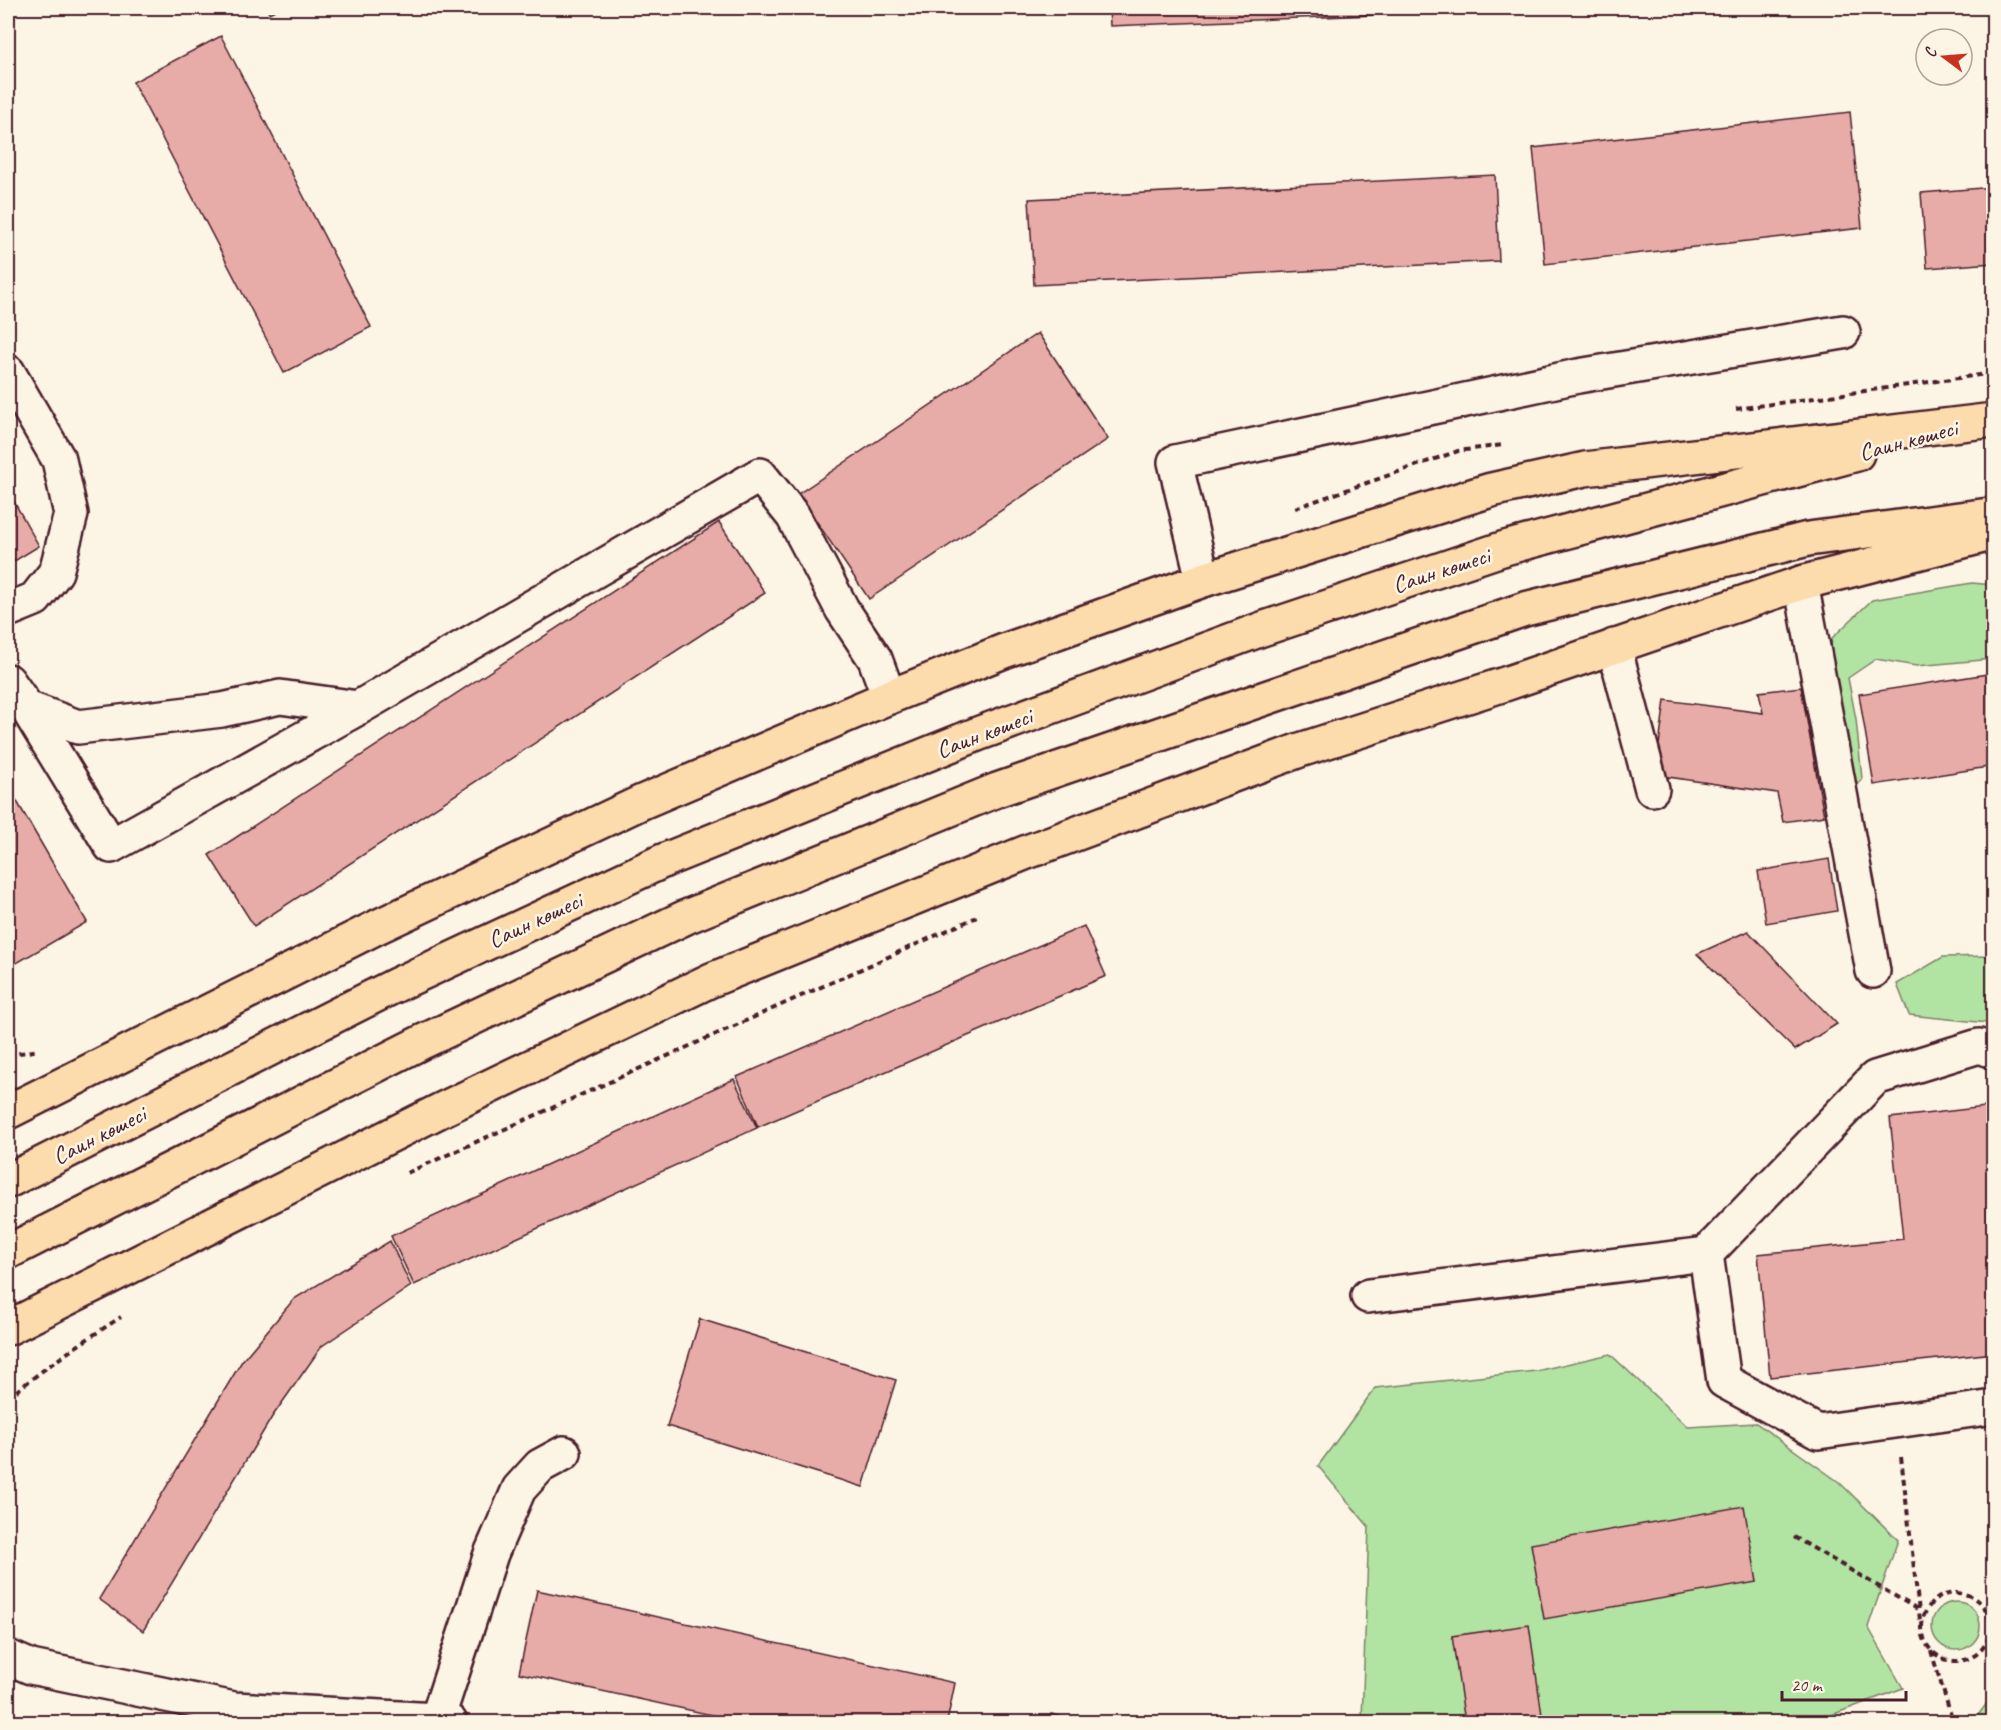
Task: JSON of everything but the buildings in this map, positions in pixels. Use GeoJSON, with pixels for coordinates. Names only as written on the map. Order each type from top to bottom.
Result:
{"type":"FeatureCollection","features":[{"type":"Feature","properties":{"kind":"main road","name":"Саин көшесі"},"geometry":{"type":"LineString","coordinates":[[8,1112],[368,931],[621,812],[889,697],[1004,651],[1203,580],[1491,490],[1585,469],[1981,422]]}},
{"type":"Feature","properties":{"kind":"main road","name":"Саин көшесі"},"geometry":{"type":"LineString","coordinates":[[8,1181],[396,985],[654,865],[980,733],[1262,629],[1505,548],[1981,422]]}},
{"type":"Feature","properties":{"kind":"main road"},"geometry":{"type":"LineString","coordinates":[[8,1252],[422,1042],[686,917],[997,790],[1525,609],[1808,539],[1994,515]]}},
{"type":"Feature","properties":{"kind":"main road"},"geometry":{"type":"LineString","coordinates":[[8,1328],[441,1110],[711,980],[1027,852],[1300,750],[1502,685],[1822,576],[1994,532]]}},
{"type":"Feature","properties":{"kind":"main road"},"geometry":{"type":"LineString","coordinates":[[8,1097],[56,1088]]}},
{"type":"Feature","properties":{"kind":"main road"},"geometry":{"type":"LineString","coordinates":[[8,1346],[73,1294]]}},
{"type":"Feature","properties":{"kind":"street"},"geometry":{"type":"LineString","coordinates":[[1203,580],[1175,462],[1578,376],[1843,332]]}},
{"type":"Feature","properties":{"kind":"street"},"geometry":{"type":"LineString","coordinates":[[8,372],[59,460],[71,514],[56,572],[35,599],[8,610]]}},
{"type":"Feature","properties":{"kind":"street"},"geometry":{"type":"LineString","coordinates":[[8,681],[27,708],[111,846],[358,708],[760,475],[793,516],[842,609],[875,659],[889,697]]}},
{"type":"Feature","properties":{"kind":"street"},"geometry":{"type":"LineString","coordinates":[[1801,583],[1873,971]]}},
{"type":"Feature","properties":{"kind":"street"},"geometry":{"type":"LineString","coordinates":[[1614,646],[1653,789]]}},
{"type":"Feature","properties":{"kind":"street"},"geometry":{"type":"LineString","coordinates":[[27,708],[78,727],[222,710],[280,697],[358,708]]}},
{"type":"Feature","properties":{"kind":"street"},"geometry":{"type":"LineString","coordinates":[[1368,1296],[1706,1254],[1875,1078],[1979,1046],[1994,1051]]}},
{"type":"Feature","properties":{"kind":"street"},"geometry":{"type":"LineString","coordinates":[[1706,1254],[1724,1381],[1818,1432],[1994,1407]]}},
{"type":"Feature","properties":{"kind":"street"},"geometry":{"type":"LineString","coordinates":[[8,1657],[31,1667],[234,1709],[443,1721],[491,1554],[519,1489],[540,1466],[564,1453]]}},
{"type":"Feature","properties":{"kind":"path"},"geometry":{"type":"LineString","coordinates":[[407,1173],[981,915]]}},
{"type":"Feature","properties":{"kind":"path"},"geometry":{"type":"LineString","coordinates":[[8,1398],[32,1378],[125,1315]]}},
{"type":"Feature","properties":{"kind":"path"},"geometry":{"type":"LineString","coordinates":[[1897,1421],[1922,1630],[1931,1650],[1953,1722]]}},
{"type":"Feature","properties":{"kind":"path"},"geometry":{"type":"LineString","coordinates":[[1794,1537],[1920,1611]]}},
{"type":"Feature","properties":{"kind":"path"},"geometry":{"type":"LineString","coordinates":[[1922,1630],[1922,1619],[1927,1608],[1944,1594],[1955,1592],[1966,1594],[1985,1607],[1992,1629],[1982,1650],[1961,1661],[1951,1661],[1940,1657],[1931,1650]]}},
{"type":"Feature","properties":{"kind":"green space"},"geometry":{"type":"Polygon","coordinates":[[[1972,583],[1993,585],[1993,659],[1916,666],[1876,659],[1848,678],[1856,719],[1862,779],[1851,795],[1827,686],[1832,638],[1872,600],[1972,583]]]}},
{"type":"Feature","properties":{"kind":"green space"},"geometry":{"type":"Polygon","coordinates":[[[1993,956],[1993,1026],[1988,1023],[1909,1015],[1897,984],[1943,957],[1993,956]]]}},
{"type":"Feature","properties":{"kind":"green space"},"geometry":{"type":"Polygon","coordinates":[[[1610,1354],[1688,1427],[1756,1423],[1839,1482],[1898,1540],[1868,1627],[1903,1688],[1829,1716],[1824,1722],[1363,1722],[1369,1527],[1318,1466],[1375,1388],[1536,1371],[1610,1354]]]}},
{"type":"Feature","properties":{"kind":"green space"},"geometry":{"type":"Polygon","coordinates":[[[1951,1602],[1961,1602],[1973,1609],[1980,1621],[1980,1631],[1973,1643],[1961,1650],[1951,1650],[1936,1639],[1932,1631],[1932,1621],[1943,1606],[1951,1602]]]}},
{"type":"Feature","properties":{"kind":"green space"},"geometry":{"type":"Polygon","coordinates":[[[1993,1695],[1993,1722],[1973,1722],[1993,1695]]]}}]}
